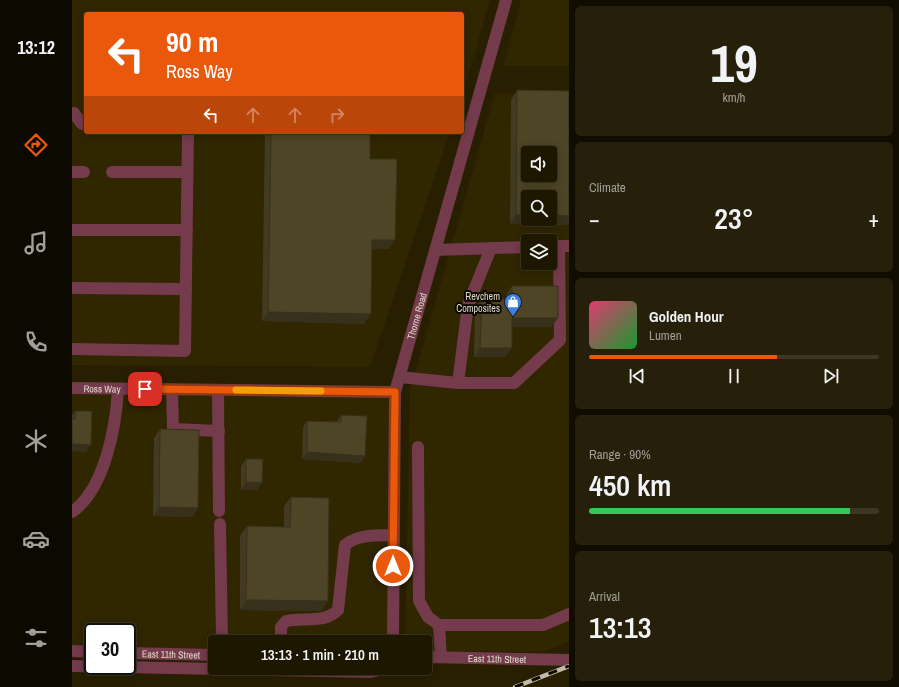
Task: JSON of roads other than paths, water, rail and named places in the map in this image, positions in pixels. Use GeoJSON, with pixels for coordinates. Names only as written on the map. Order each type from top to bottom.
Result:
{"type":"FeatureCollection","features":[{"type":"Feature","properties":{"kind":"street","name":"Thorne Road"},"geometry":{"type":"LineString","coordinates":[[393,635],[395,392],[507,0]]}},
{"type":"Feature","properties":{"kind":"street"},"geometry":{"type":"LineString","coordinates":[[72,113],[74,113],[82,124],[84,124]]}},
{"type":"Feature","properties":{"kind":"street"},"geometry":{"type":"LineString","coordinates":[[72,349],[185,351],[188,134]]}},
{"type":"Feature","properties":{"kind":"street"},"geometry":{"type":"LineString","coordinates":[[72,172],[84,172]]}},
{"type":"Feature","properties":{"kind":"street"},"geometry":{"type":"LineString","coordinates":[[112,172],[187,172]]}},
{"type":"Feature","properties":{"kind":"street"},"geometry":{"type":"LineString","coordinates":[[72,230],[187,230]]}},
{"type":"Feature","properties":{"kind":"street"},"geometry":{"type":"LineString","coordinates":[[400,376],[458,383],[514,383],[560,340],[559,246]]}},
{"type":"Feature","properties":{"kind":"street"},"geometry":{"type":"LineString","coordinates":[[435,250],[521,247]]}},
{"type":"Feature","properties":{"kind":"street"},"geometry":{"type":"LineString","coordinates":[[458,383],[468,305],[491,248]]}},
{"type":"Feature","properties":{"kind":"street"},"geometry":{"type":"LineString","coordinates":[[72,288],[186,289]]}},
{"type":"Feature","properties":{"kind":"street","name":"Ross Way"},"geometry":{"type":"LineString","coordinates":[[72,388],[395,392]]}},
{"type":"Feature","properties":{"kind":"street"},"geometry":{"type":"LineString","coordinates":[[72,512],[89,495],[101,469],[112,439],[118,389]]}},
{"type":"Feature","properties":{"kind":"street"},"geometry":{"type":"LineString","coordinates":[[172,390],[173,429],[219,431]]}},
{"type":"Feature","properties":{"kind":"street"},"geometry":{"type":"LineString","coordinates":[[218,390],[219,511]]}},
{"type":"Feature","properties":{"kind":"street"},"geometry":{"type":"LineString","coordinates":[[418,447],[419,601],[428,617],[439,625],[543,625],[569,614]]}},
{"type":"Feature","properties":{"kind":"street"},"geometry":{"type":"LineString","coordinates":[[220,524],[222,635]]}},
{"type":"Feature","properties":{"kind":"street"},"geometry":{"type":"LineString","coordinates":[[281,635],[281,627],[286,621],[324,619],[332,616],[338,610],[345,545],[353,539],[362,537],[393,535]]}},
{"type":"Feature","properties":{"kind":"street"},"geometry":{"type":"LineString","coordinates":[[439,625],[441,657]]}},
{"type":"Feature","properties":{"kind":"street"},"geometry":{"type":"LineString","coordinates":[[72,651],[84,652]]}},
{"type":"Feature","properties":{"kind":"street","name":"East 11th Street"},"geometry":{"type":"LineString","coordinates":[[136,653],[208,655]]}},
{"type":"Feature","properties":{"kind":"street","name":"East 11th Street"},"geometry":{"type":"LineString","coordinates":[[432,657],[569,660]]}},
{"type":"Feature","properties":{"kind":"street"},"geometry":{"type":"LineString","coordinates":[[72,666],[208,669]]}},
{"type":"Feature","properties":{"kind":"railway"},"geometry":{"type":"LineString","coordinates":[[515,687],[569,666]]}},
{"type":"Feature","properties":{"kind":"place","name":"Revchem Composites"},"geometry":{"type":"Point","coordinates":[513,317]}}]}
